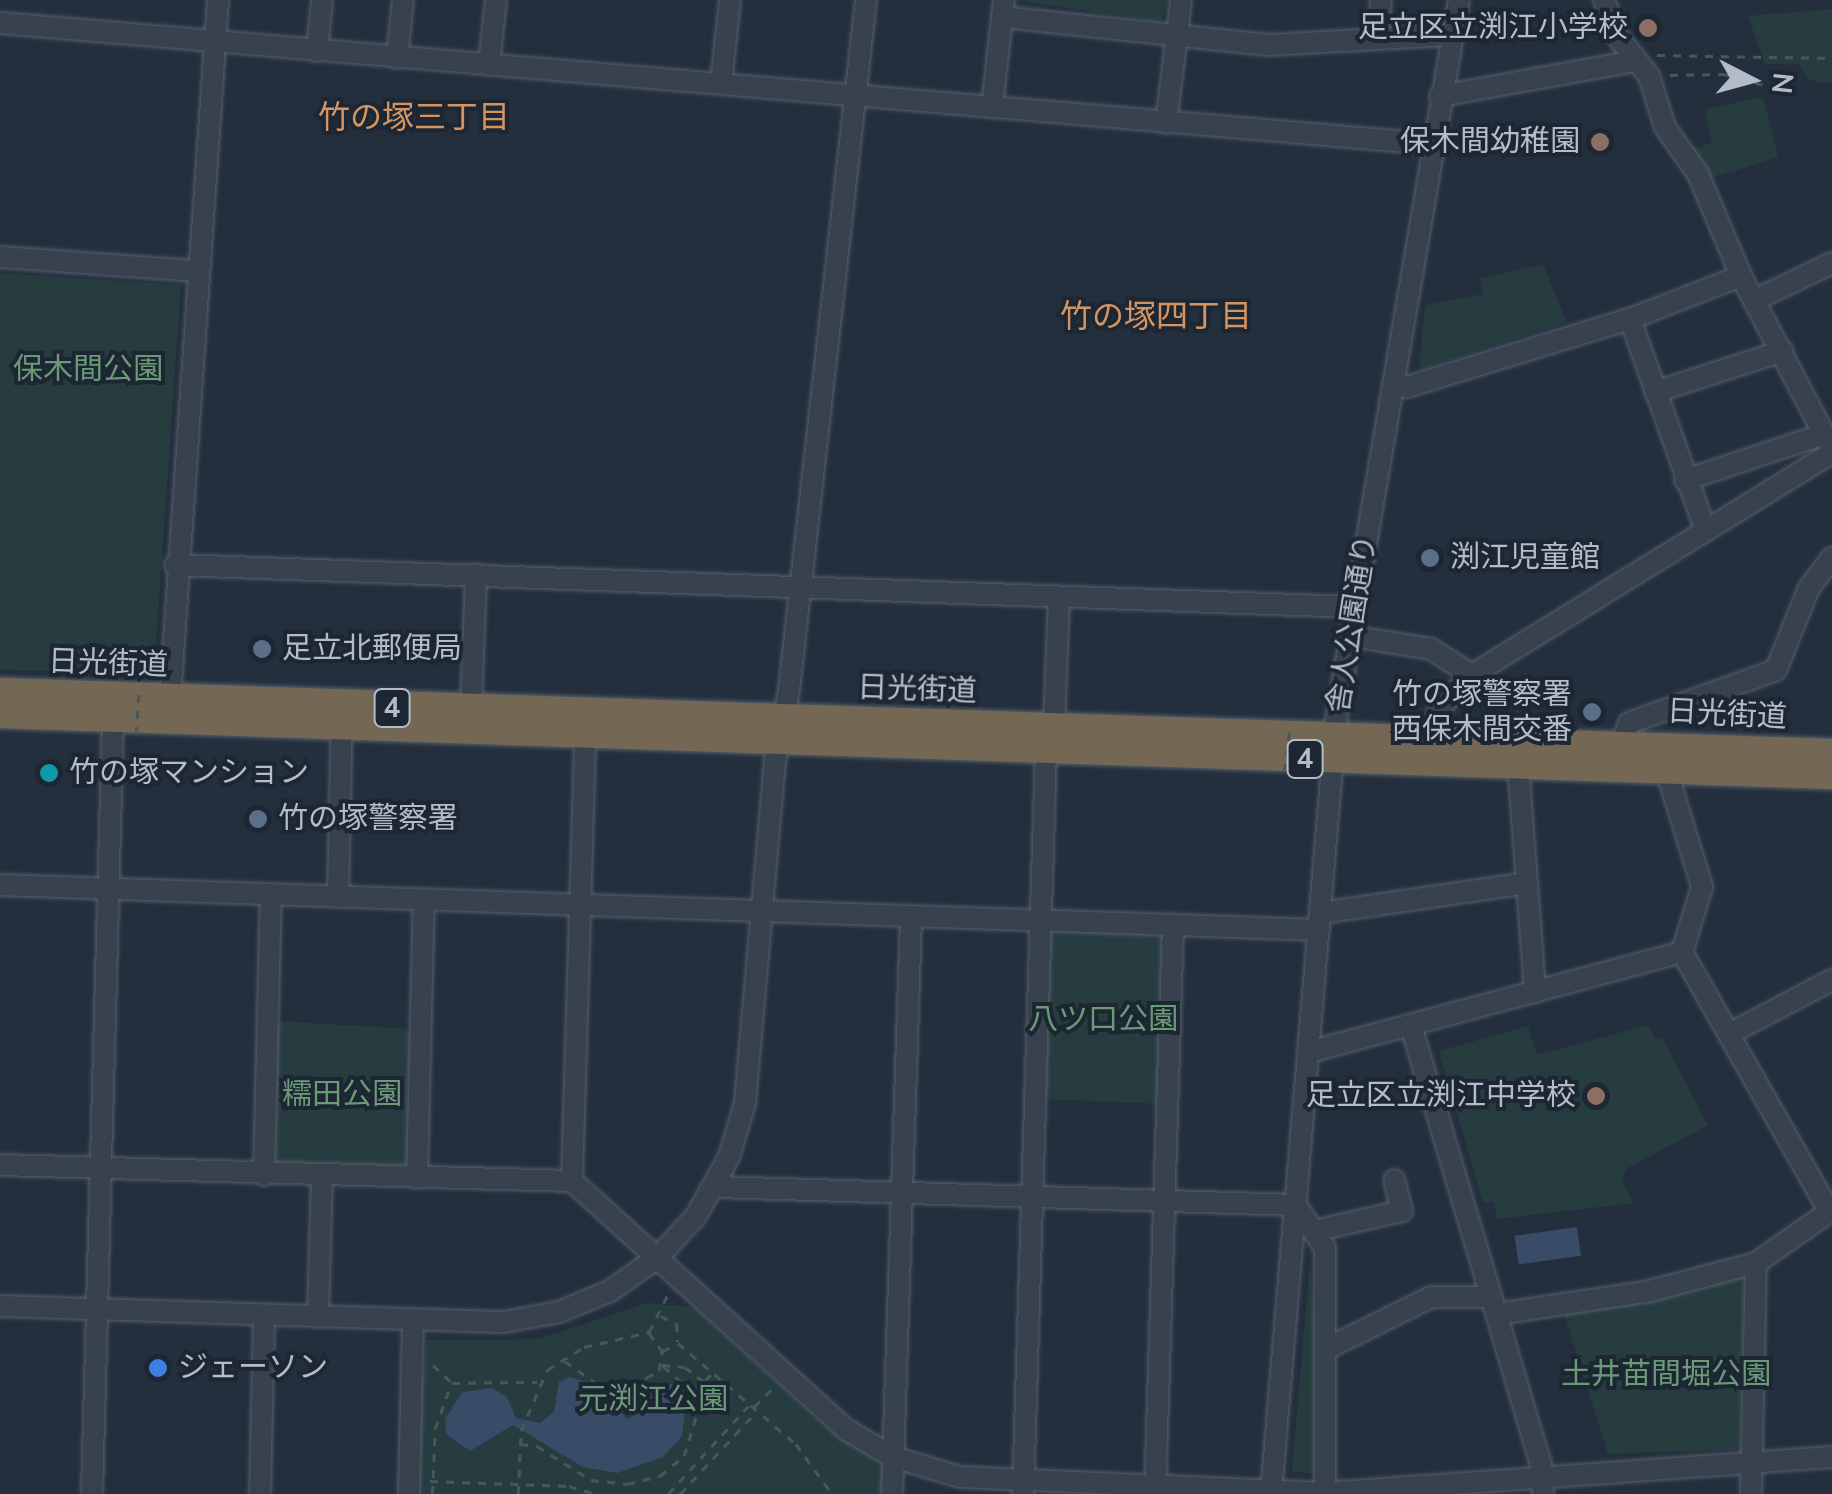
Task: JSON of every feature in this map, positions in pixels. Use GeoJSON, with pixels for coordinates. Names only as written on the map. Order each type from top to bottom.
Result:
{"type":"FeatureCollection","features":[{"type":"Feature","properties":{"kind":"highway","name":"日光街道"},"geometry":{"type":"LineString","coordinates":[[0,692],[170,699],[585,734],[781,729]]}},
{"type":"Feature","properties":{"kind":"highway","name":"日光街道"},"geometry":{"type":"LineString","coordinates":[[0,714],[125,727],[471,710],[781,729],[1334,748],[1518,764],[1832,775]]}},
{"type":"Feature","properties":{"kind":"highway","name":"日光街道"},"geometry":{"type":"LineString","coordinates":[[1334,748],[1435,738],[1832,753]]}},
{"type":"Feature","properties":{"kind":"street"},"geometry":{"type":"LineString","coordinates":[[170,699],[175,565],[218,0]]}},
{"type":"Feature","properties":{"kind":"street"},"geometry":{"type":"LineString","coordinates":[[316,51],[322,0]]}},
{"type":"Feature","properties":{"kind":"street"},"geometry":{"type":"LineString","coordinates":[[397,58],[403,0]]}},
{"type":"Feature","properties":{"kind":"street"},"geometry":{"type":"LineString","coordinates":[[489,65],[496,0]]}},
{"type":"Feature","properties":{"kind":"street"},"geometry":{"type":"LineString","coordinates":[[721,84],[730,0]]}},
{"type":"Feature","properties":{"kind":"street"},"geometry":{"type":"LineString","coordinates":[[0,1306],[504,1322],[559,1312],[610,1291],[657,1258],[716,1187],[745,1103],[781,729],[866,0]]}},
{"type":"Feature","properties":{"kind":"street"},"geometry":{"type":"LineString","coordinates":[[1166,123],[1181,0]]}},
{"type":"Feature","properties":{"kind":"street"},"geometry":{"type":"LineString","coordinates":[[1377,38],[1381,0]]}},
{"type":"Feature","properties":{"kind":"street","name":"舎人公園通り"},"geometry":{"type":"LineString","coordinates":[[1271,1494],[1334,748],[1431,144],[1459,0]]}},
{"type":"Feature","properties":{"kind":"street"},"geometry":{"type":"LineString","coordinates":[[1604,0],[1638,64],[1664,126],[1698,174],[1742,276],[1829,445]]}},
{"type":"Feature","properties":{"kind":"street"},"geometry":{"type":"LineString","coordinates":[[992,107],[1003,8],[1269,45],[1450,35]]}},
{"type":"Feature","properties":{"kind":"street"},"geometry":{"type":"LineString","coordinates":[[0,23],[1431,144]]}},
{"type":"Feature","properties":{"kind":"street"},"geometry":{"type":"LineString","coordinates":[[1440,96],[1638,64]]}},
{"type":"Feature","properties":{"kind":"street"},"geometry":{"type":"LineString","coordinates":[[0,257],[197,271]]}},
{"type":"Feature","properties":{"kind":"street"},"geometry":{"type":"LineString","coordinates":[[1756,300],[1832,263]]}},
{"type":"Feature","properties":{"kind":"street"},"geometry":{"type":"LineString","coordinates":[[1393,385],[1407,386],[1630,318],[1742,276]]}},
{"type":"Feature","properties":{"kind":"street"},"geometry":{"type":"LineString","coordinates":[[1630,318],[1704,529]]}},
{"type":"Feature","properties":{"kind":"street"},"geometry":{"type":"LineString","coordinates":[[1655,392],[1783,351]]}},
{"type":"Feature","properties":{"kind":"street"},"geometry":{"type":"LineString","coordinates":[[1685,480],[1829,445]]}},
{"type":"Feature","properties":{"kind":"street"},"geometry":{"type":"LineString","coordinates":[[1435,738],[1438,710],[1472,675],[1757,499],[1829,445]]}},
{"type":"Feature","properties":{"kind":"street"},"geometry":{"type":"LineString","coordinates":[[1622,743],[1629,723],[1776,670],[1809,588],[1832,558]]}},
{"type":"Feature","properties":{"kind":"street"},"geometry":{"type":"LineString","coordinates":[[175,565],[1355,606]]}},
{"type":"Feature","properties":{"kind":"street"},"geometry":{"type":"LineString","coordinates":[[471,710],[476,574]]}},
{"type":"Feature","properties":{"kind":"street"},"geometry":{"type":"LineString","coordinates":[[1023,1489],[1039,921],[1059,598]]}},
{"type":"Feature","properties":{"kind":"street"},"geometry":{"type":"LineString","coordinates":[[1350,636],[1431,649],[1472,675]]}},
{"type":"Feature","properties":{"kind":"street"},"geometry":{"type":"LineString","coordinates":[[338,897],[342,716]]}},
{"type":"Feature","properties":{"kind":"street"},"geometry":{"type":"LineString","coordinates":[[92,1494],[108,888],[125,727]]}},
{"type":"Feature","properties":{"kind":"street"},"geometry":{"type":"LineString","coordinates":[[572,1181],[585,734]]}},
{"type":"Feature","properties":{"kind":"street"},"geometry":{"type":"LineString","coordinates":[[1518,764],[1535,992]]}},
{"type":"Feature","properties":{"kind":"street"},"geometry":{"type":"LineString","coordinates":[[1330,1347],[1431,1297],[1494,1306],[1650,1291],[1756,1263],[1831,1210],[1682,952],[1702,887],[1666,769]]}},
{"type":"Feature","properties":{"kind":"street"},"geometry":{"type":"LineString","coordinates":[[0,886],[1173,924],[1320,922],[1527,882]]}},
{"type":"Feature","properties":{"kind":"street"},"geometry":{"type":"LineString","coordinates":[[264,1175],[271,895]]}},
{"type":"Feature","properties":{"kind":"street"},"geometry":{"type":"LineString","coordinates":[[417,1178],[424,900]]}},
{"type":"Feature","properties":{"kind":"street"},"geometry":{"type":"LineString","coordinates":[[892,1494],[905,1192],[911,917]]}},
{"type":"Feature","properties":{"kind":"street"},"geometry":{"type":"LineString","coordinates":[[1155,1491],[1173,924]]}},
{"type":"Feature","properties":{"kind":"street"},"geometry":{"type":"LineString","coordinates":[[1309,1052],[1682,952]]}},
{"type":"Feature","properties":{"kind":"street"},"geometry":{"type":"LineString","coordinates":[[1730,1034],[1832,980]]}},
{"type":"Feature","properties":{"kind":"street"},"geometry":{"type":"LineString","coordinates":[[1411,1026],[1543,1485]]}},
{"type":"Feature","properties":{"kind":"street"},"geometry":{"type":"LineString","coordinates":[[0,1165],[572,1181],[800,1393],[893,1456],[960,1477],[1023,1489],[1325,1494],[1543,1485],[1832,1457]]}},
{"type":"Feature","properties":{"kind":"street"},"geometry":{"type":"LineString","coordinates":[[318,1317],[322,1177]]}},
{"type":"Feature","properties":{"kind":"street"},"geometry":{"type":"LineString","coordinates":[[1318,1230],[1402,1211],[1394,1180]]}},
{"type":"Feature","properties":{"kind":"street"},"geometry":{"type":"LineString","coordinates":[[716,1187],[1296,1204],[1318,1230],[1325,1248],[1330,1347],[1325,1494]]}},
{"type":"Feature","properties":{"kind":"street"},"geometry":{"type":"LineString","coordinates":[[1751,1494],[1756,1263]]}},
{"type":"Feature","properties":{"kind":"street"},"geometry":{"type":"LineString","coordinates":[[260,1494],[264,1316]]}},
{"type":"Feature","properties":{"kind":"street"},"geometry":{"type":"LineString","coordinates":[[413,1322],[417,1485]]}},
{"type":"Feature","properties":{"kind":"path"},"geometry":{"type":"LineString","coordinates":[[1638,64],[1831,58]]}},
{"type":"Feature","properties":{"kind":"path"},"geometry":{"type":"LineString","coordinates":[[1638,64],[1712,73],[1764,85]]}},
{"type":"Feature","properties":{"kind":"path"},"geometry":{"type":"LineString","coordinates":[[125,727],[138,688]]}},
{"type":"Feature","properties":{"kind":"path"},"geometry":{"type":"LineString","coordinates":[[1284,772],[1290,725]]}},
{"type":"Feature","properties":{"kind":"path"},"geometry":{"type":"LineString","coordinates":[[518,1494],[521,1432],[538,1383],[584,1347],[649,1332],[662,1298],[672,1293]]}},
{"type":"Feature","properties":{"kind":"path"},"geometry":{"type":"LineString","coordinates":[[658,1315],[677,1324],[678,1343]]}},
{"type":"Feature","properties":{"kind":"path"},"geometry":{"type":"LineString","coordinates":[[563,1360],[629,1407],[660,1366],[662,1351],[649,1332]]}},
{"type":"Feature","properties":{"kind":"path"},"geometry":{"type":"LineString","coordinates":[[662,1351],[678,1343]]}},
{"type":"Feature","properties":{"kind":"path"},"geometry":{"type":"LineString","coordinates":[[678,1343],[716,1370],[796,1444],[832,1494]]}},
{"type":"Feature","properties":{"kind":"path"},"geometry":{"type":"LineString","coordinates":[[412,1360],[437,1366],[452,1383],[538,1383]]}},
{"type":"Feature","properties":{"kind":"path"},"geometry":{"type":"LineString","coordinates":[[660,1366],[681,1365],[704,1382]]}},
{"type":"Feature","properties":{"kind":"path"},"geometry":{"type":"LineString","coordinates":[[520,1444],[541,1448],[591,1480],[644,1482],[670,1470],[691,1444],[698,1421],[693,1393],[660,1366]]}},
{"type":"Feature","properties":{"kind":"path"},"geometry":{"type":"LineString","coordinates":[[693,1393],[716,1370]]}},
{"type":"Feature","properties":{"kind":"path"},"geometry":{"type":"LineString","coordinates":[[432,1494],[435,1429],[452,1383]]}},
{"type":"Feature","properties":{"kind":"path"},"geometry":{"type":"LineString","coordinates":[[668,1494],[772,1389]]}},
{"type":"Feature","properties":{"kind":"path"},"geometry":{"type":"LineString","coordinates":[[680,1494],[753,1408]]}},
{"type":"Feature","properties":{"kind":"path"},"geometry":{"type":"LineString","coordinates":[[695,1464],[701,1471]]}},
{"type":"Feature","properties":{"kind":"path"},"geometry":{"type":"LineString","coordinates":[[417,1485],[433,1481],[484,1482],[596,1494]]}},
{"type":"Feature","properties":{"kind":"green space"},"geometry":{"type":"Polygon","coordinates":[[[1015,0],[1170,0],[1161,22],[1015,0]]]}},
{"type":"Feature","properties":{"kind":"green space"},"geometry":{"type":"Polygon","coordinates":[[[1832,9],[1832,84],[1809,80],[1799,64],[1765,64],[1748,16],[1832,9]]]}},
{"type":"Feature","properties":{"kind":"green space"},"geometry":{"type":"Polygon","coordinates":[[[1763,97],[1778,157],[1708,179],[1686,150],[1712,143],[1705,109],[1763,97]]]}},
{"type":"Feature","properties":{"kind":"green space"},"geometry":{"type":"Polygon","coordinates":[[[1543,264],[1567,323],[1419,370],[1425,305],[1483,294],[1480,279],[1543,264]]]}},
{"type":"Feature","properties":{"kind":"green space","name":"保木間公園"},"geometry":{"type":"Polygon","coordinates":[[[0,273],[181,285],[154,673],[0,670],[0,273]]]}},
{"type":"Feature","properties":{"kind":"green space","name":"八ツ口公園"},"geometry":{"type":"Polygon","coordinates":[[[1052,931],[1158,933],[1165,941],[1161,1104],[1041,1099],[1045,941],[1052,931]]]}},
{"type":"Feature","properties":{"kind":"green space","name":"糯田公園"},"geometry":{"type":"Polygon","coordinates":[[[275,1021],[413,1029],[409,1163],[402,1169],[283,1169],[270,1162],[275,1021]]]}},
{"type":"Feature","properties":{"kind":"green space"},"geometry":{"type":"Polygon","coordinates":[[[1648,1025],[1655,1039],[1662,1038],[1708,1125],[1626,1169],[1622,1181],[1634,1203],[1498,1219],[1493,1202],[1483,1203],[1439,1051],[1528,1026],[1537,1055],[1648,1025]]]}},
{"type":"Feature","properties":{"kind":"green space"},"geometry":{"type":"Polygon","coordinates":[[[1310,1261],[1317,1351],[1314,1474],[1292,1471],[1310,1261]]]}},
{"type":"Feature","properties":{"kind":"green space","name":"土井苗間堀公園"},"geometry":{"type":"Polygon","coordinates":[[[1737,1276],[1744,1283],[1740,1444],[1735,1450],[1608,1454],[1563,1310],[1647,1302],[1737,1276]]]}},
{"type":"Feature","properties":{"kind":"green space","name":"元渕江公園"},"geometry":{"type":"Polygon","coordinates":[[[648,1303],[694,1307],[819,1422],[883,1465],[882,1494],[412,1494],[426,1340],[540,1339],[648,1303]]]}},
{"type":"Feature","properties":{"kind":"water"},"geometry":{"type":"Polygon","coordinates":[[[1577,1227],[1581,1256],[1519,1264],[1515,1236],[1577,1227]]]}},
{"type":"Feature","properties":{"kind":"water"},"geometry":{"type":"Polygon","coordinates":[[[570,1377],[586,1382],[628,1419],[638,1412],[652,1383],[672,1384],[686,1402],[682,1436],[663,1457],[617,1473],[583,1467],[513,1425],[470,1451],[446,1434],[445,1419],[462,1392],[492,1388],[507,1397],[516,1418],[540,1423],[554,1412],[559,1382],[570,1377]]]}},
{"type":"Feature","properties":{"kind":"place","name":"足立区立渕江小学校"},"geometry":{"type":"Point","coordinates":[1648,28]}},
{"type":"Feature","properties":{"kind":"place","name":"保木間幼稚園"},"geometry":{"type":"Point","coordinates":[1600,142]}},
{"type":"Feature","properties":{"kind":"place","name":"渕江児童館"},"geometry":{"type":"Point","coordinates":[1430,558]}},
{"type":"Feature","properties":{"kind":"place","name":"足立北郵便局"},"geometry":{"type":"Point","coordinates":[262,649]}},
{"type":"Feature","properties":{"kind":"place","name":"竹の塚警察署 西保木間交番"},"geometry":{"type":"Point","coordinates":[1592,712]}},
{"type":"Feature","properties":{"kind":"place","name":"竹の塚マンション"},"geometry":{"type":"Point","coordinates":[49,773]}},
{"type":"Feature","properties":{"kind":"place","name":"竹の塚警察署"},"geometry":{"type":"Point","coordinates":[258,819]}},
{"type":"Feature","properties":{"kind":"place","name":"足立区立渕江中学校"},"geometry":{"type":"Point","coordinates":[1596,1096]}},
{"type":"Feature","properties":{"kind":"place","name":"ジェーソン"},"geometry":{"type":"Point","coordinates":[158,1368]}},
{"type":"Feature","properties":{"kind":"district","name":"竹の塚三丁目"},"geometry":{"type":"Point","coordinates":[414,118]}},
{"type":"Feature","properties":{"kind":"district","name":"竹の塚四丁目"},"geometry":{"type":"Point","coordinates":[1156,317]}}]}
